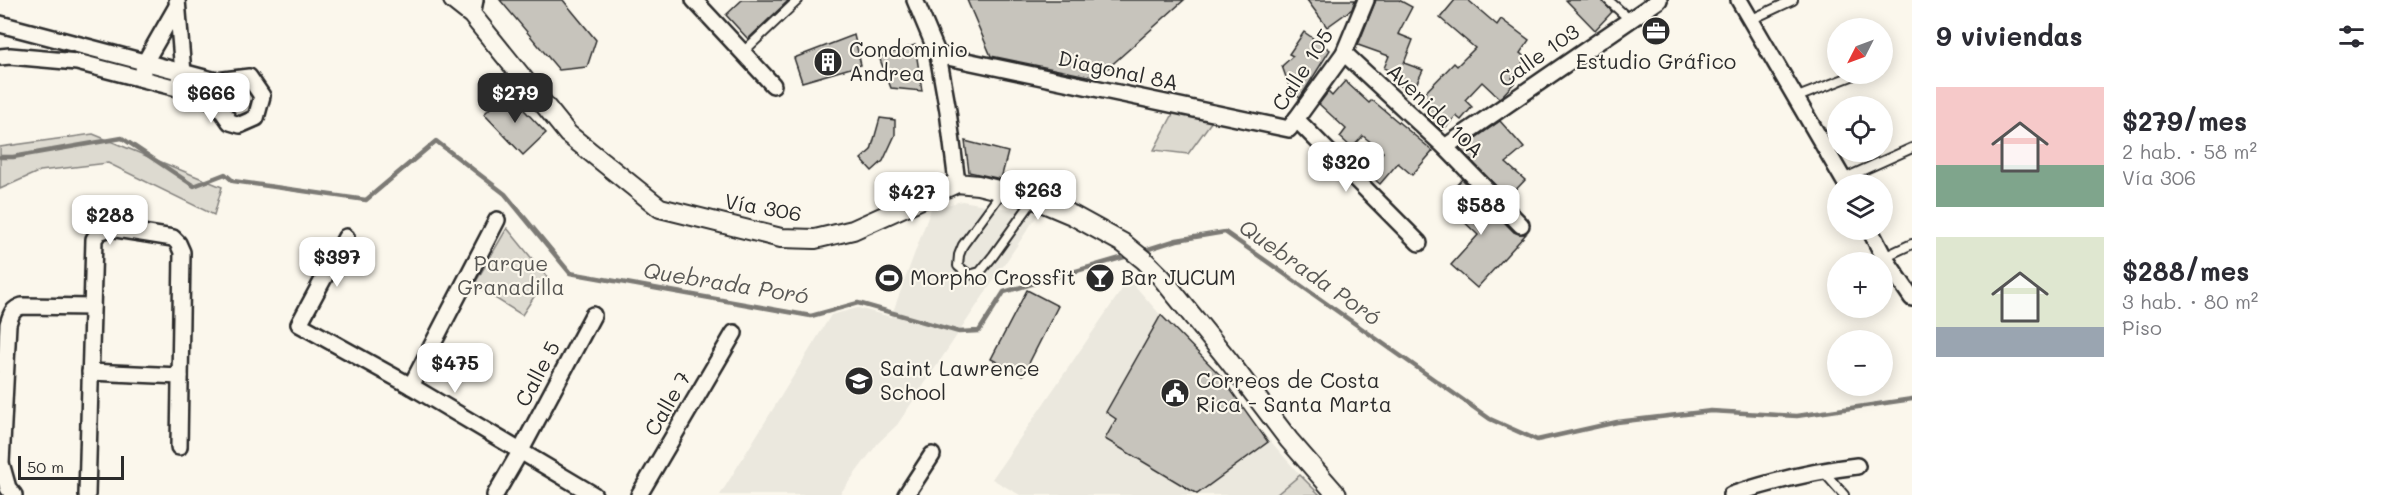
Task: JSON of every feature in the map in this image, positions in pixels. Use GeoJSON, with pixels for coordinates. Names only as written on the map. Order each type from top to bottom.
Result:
{"type":"FeatureCollection","features":[{"type":"Feature","properties":{"kind":"street","name":"Vía 306"},"geometry":{"type":"LineString","coordinates":[[453,0],[473,8],[568,134],[660,208],[782,238],[815,239],[853,230],[957,183]]}},
{"type":"Feature","properties":{"kind":"street"},"geometry":{"type":"LineString","coordinates":[[694,0],[773,84]]}},
{"type":"Feature","properties":{"kind":"street"},"geometry":{"type":"LineString","coordinates":[[915,0],[938,55],[957,183],[1003,190],[1034,199],[1123,243],[1144,260],[1229,361],[1289,440],[1338,495]]}},
{"type":"Feature","properties":{"kind":"street","name":"Calle 105"},"geometry":{"type":"LineString","coordinates":[[1293,124],[1344,54],[1366,0]]}},
{"type":"Feature","properties":{"kind":"street","name":"Calle 103"},"geometry":{"type":"LineString","coordinates":[[1444,147],[1659,0]]}},
{"type":"Feature","properties":{"kind":"street"},"geometry":{"type":"LineString","coordinates":[[1739,0],[1840,174]]}},
{"type":"Feature","properties":{"kind":"street"},"geometry":{"type":"LineString","coordinates":[[141,79],[145,62],[176,4]]}},
{"type":"Feature","properties":{"kind":"street"},"geometry":{"type":"LineString","coordinates":[[176,4],[183,73],[177,88]]}},
{"type":"Feature","properties":{"kind":"street"},"geometry":{"type":"LineString","coordinates":[[0,24],[216,81],[249,77],[262,96],[256,118],[240,125],[230,122],[216,102],[177,88],[77,62],[0,57]]}},
{"type":"Feature","properties":{"kind":"street"},"geometry":{"type":"LineString","coordinates":[[59,60],[63,40]]}},
{"type":"Feature","properties":{"kind":"street","name":"Avenida 10A"},"geometry":{"type":"LineString","coordinates":[[1344,54],[1444,147],[1521,225]]}},
{"type":"Feature","properties":{"kind":"street","name":"Diagonal 8A"},"geometry":{"type":"LineString","coordinates":[[938,55],[1293,124]]}},
{"type":"Feature","properties":{"kind":"street"},"geometry":{"type":"LineString","coordinates":[[1293,124],[1419,243]]}},
{"type":"Feature","properties":{"kind":"street"},"geometry":{"type":"LineString","coordinates":[[411,386],[497,220]]}},
{"type":"Feature","properties":{"kind":"street"},"geometry":{"type":"LineString","coordinates":[[87,495],[94,239],[99,232],[110,228],[173,238],[182,252],[179,447]]}},
{"type":"Feature","properties":{"kind":"street"},"geometry":{"type":"LineString","coordinates":[[346,237],[299,324],[411,386],[594,495]]}},
{"type":"Feature","properties":{"kind":"street"},"geometry":{"type":"LineString","coordinates":[[1893,270],[1912,298]]}},
{"type":"Feature","properties":{"kind":"street"},"geometry":{"type":"LineString","coordinates":[[14,495],[8,488],[1,463],[8,324],[11,314],[15,308],[22,306],[92,307]]}},
{"type":"Feature","properties":{"kind":"street","name":"Calle 5"},"geometry":{"type":"LineString","coordinates":[[495,495],[593,315]]}},
{"type":"Feature","properties":{"kind":"street","name":"Calle 7"},"geometry":{"type":"LineString","coordinates":[[639,495],[734,333]]}},
{"type":"Feature","properties":{"kind":"street"},"geometry":{"type":"LineString","coordinates":[[90,372],[180,376]]}},
{"type":"Feature","properties":{"kind":"street"},"geometry":{"type":"LineString","coordinates":[[906,495],[932,454]]}},
{"type":"Feature","properties":{"kind":"street"},"geometry":{"type":"LineString","coordinates":[[1731,495],[1774,480],[1822,470],[1857,466]]}},
{"type":"Feature","properties":{"kind":"lane"},"geometry":{"type":"LineString","coordinates":[[742,53],[798,0]]}},
{"type":"Feature","properties":{"kind":"lane"},"geometry":{"type":"LineString","coordinates":[[1608,0],[1629,19]]}},
{"type":"Feature","properties":{"kind":"lane"},"geometry":{"type":"LineString","coordinates":[[1750,20],[1793,0]]}},
{"type":"Feature","properties":{"kind":"lane"},"geometry":{"type":"LineString","coordinates":[[1795,98],[1831,84]]}},
{"type":"Feature","properties":{"kind":"lane"},"geometry":{"type":"LineString","coordinates":[[1861,174],[1912,148]]}},
{"type":"Feature","properties":{"kind":"lane"},"geometry":{"type":"LineString","coordinates":[[1003,190],[963,245],[958,266],[969,275],[980,272],[1034,199]]}},
{"type":"Feature","properties":{"kind":"lane"},"geometry":{"type":"LineString","coordinates":[[1893,253],[1912,244]]}},
{"type":"Feature","properties":{"kind":"lane"},"geometry":{"type":"LineString","coordinates":[[1822,470],[1844,495]]}},
{"type":"Feature","properties":{"kind":"shaded area","name":"Saint Lawrence School"},"geometry":{"type":"Polygon","coordinates":[[[962,201],[1038,214],[897,425],[878,443],[839,495],[720,495],[831,315],[858,308],[891,317],[931,209],[962,201]]]}},
{"type":"Feature","properties":{"kind":"shaded area"},"geometry":{"type":"Polygon","coordinates":[[[1129,279],[1300,475],[1276,495],[1020,495],[992,479],[1129,279]]]}},
{"type":"Feature","properties":{"kind":"green space"},"geometry":{"type":"Polygon","coordinates":[[[1174,112],[1212,121],[1188,154],[1154,150],[1174,112]]]}},
{"type":"Feature","properties":{"kind":"green space"},"geometry":{"type":"Polygon","coordinates":[[[93,134],[222,187],[214,215],[108,163],[40,171],[0,189],[0,147],[93,134]]]}},
{"type":"Feature","properties":{"kind":"green space","name":"Parque Granadilla"},"geometry":{"type":"Polygon","coordinates":[[[507,228],[547,277],[522,315],[474,285],[507,228]]]}},
{"type":"Feature","properties":{"kind":"green space"},"geometry":{"type":"Polygon","coordinates":[[[1300,475],[1320,495],[1276,495],[1300,475]]]}},
{"type":"Feature","properties":{"kind":"building"},"geometry":{"type":"Polygon","coordinates":[[[500,0],[563,0],[596,40],[587,67],[559,70],[500,0]]]}},
{"type":"Feature","properties":{"kind":"building"},"geometry":{"type":"Polygon","coordinates":[[[742,0],[789,0],[748,39],[726,15],[742,0]]]}},
{"type":"Feature","properties":{"kind":"building"},"geometry":{"type":"Polygon","coordinates":[[[967,0],[1184,0],[1097,78],[991,56],[967,0]]]}},
{"type":"Feature","properties":{"kind":"building"},"geometry":{"type":"Polygon","coordinates":[[[1307,0],[1355,0],[1352,9],[1327,27],[1307,0]]]}},
{"type":"Feature","properties":{"kind":"building"},"geometry":{"type":"Polygon","coordinates":[[[1376,0],[1399,0],[1412,7],[1398,34],[1413,40],[1404,63],[1423,70],[1413,91],[1396,84],[1400,75],[1384,68],[1389,56],[1358,45],[1376,0]]]}},
{"type":"Feature","properties":{"kind":"building"},"geometry":{"type":"Polygon","coordinates":[[[1455,0],[1468,0],[1497,25],[1501,19],[1529,40],[1520,53],[1526,58],[1512,78],[1516,81],[1503,95],[1499,98],[1482,82],[1465,100],[1472,107],[1461,120],[1456,116],[1442,131],[1424,115],[1434,105],[1419,99],[1454,63],[1457,66],[1475,48],[1440,18],[1455,0]]]}},
{"type":"Feature","properties":{"kind":"building"},"geometry":{"type":"Polygon","coordinates":[[[1566,0],[1602,0],[1612,12],[1595,30],[1566,0]]]}},
{"type":"Feature","properties":{"kind":"building"},"geometry":{"type":"Polygon","coordinates":[[[1304,32],[1330,50],[1300,98],[1291,91],[1282,66],[1293,56],[1289,54],[1304,32]]]}},
{"type":"Feature","properties":{"kind":"building","name":"Condominio Andrea"},"geometry":{"type":"Polygon","coordinates":[[[854,35],[861,65],[802,82],[794,58],[854,35]]]}},
{"type":"Feature","properties":{"kind":"building"},"geometry":{"type":"Polygon","coordinates":[[[915,45],[922,91],[891,88],[879,57],[915,45]]]}},
{"type":"Feature","properties":{"kind":"building"},"geometry":{"type":"Polygon","coordinates":[[[1345,81],[1369,103],[1372,100],[1433,151],[1412,175],[1398,163],[1380,184],[1366,172],[1383,152],[1363,136],[1352,148],[1340,137],[1346,129],[1319,104],[1328,92],[1332,96],[1345,81]]]}},
{"type":"Feature","properties":{"kind":"building"},"geometry":{"type":"Polygon","coordinates":[[[507,92],[546,133],[523,155],[484,114],[507,92]]]}},
{"type":"Feature","properties":{"kind":"building"},"geometry":{"type":"Polygon","coordinates":[[[880,118],[895,120],[895,135],[883,161],[872,171],[861,159],[871,150],[880,118]]]}},
{"type":"Feature","properties":{"kind":"building"},"geometry":{"type":"Polygon","coordinates":[[[1500,121],[1524,148],[1506,163],[1525,180],[1508,198],[1460,149],[1500,121]]]}},
{"type":"Feature","properties":{"kind":"building"},"geometry":{"type":"Polygon","coordinates":[[[965,141],[1008,152],[1001,179],[969,172],[965,141]]]}},
{"type":"Feature","properties":{"kind":"building"},"geometry":{"type":"Polygon","coordinates":[[[1462,179],[1514,232],[1526,234],[1477,288],[1451,265],[1478,235],[1457,215],[1461,210],[1446,197],[1462,179]]]}},
{"type":"Feature","properties":{"kind":"building"},"geometry":{"type":"Polygon","coordinates":[[[1027,290],[1058,306],[1023,375],[991,359],[1027,290]]]}},
{"type":"Feature","properties":{"kind":"building","name":"Correos de Costa Rica - Santa Marta"},"geometry":{"type":"Polygon","coordinates":[[[1161,315],[1220,375],[1268,442],[1197,494],[1105,439],[1116,419],[1106,412],[1161,315]]]}},
{"type":"Feature","properties":{"kind":"waterway","name":"Quebrada Poró"},"geometry":{"type":"LineString","coordinates":[[0,157],[13,157],[122,138],[194,186],[225,174],[233,181],[366,200],[436,141],[505,194],[570,273],[811,316],[858,303],[959,332],[979,331],[1004,292],[1131,255]]}},
{"type":"Feature","properties":{"kind":"waterway","name":"Quebrada Poró"},"geometry":{"type":"LineString","coordinates":[[1142,251],[1177,240],[1225,232],[1490,419],[1537,440],[1617,422],[1711,411],[1797,416],[1912,399]]}},
{"type":"Feature","properties":{"kind":"place","name":"Estudio Gráfico"},"geometry":{"type":"Point","coordinates":[1656,31]}},
{"type":"Feature","properties":{"kind":"place","name":"Condominio Andrea"},"geometry":{"type":"Point","coordinates":[828,62]}},
{"type":"Feature","properties":{"kind":"place","name":"Morpho Crossfit"},"geometry":{"type":"Point","coordinates":[889,278]}},
{"type":"Feature","properties":{"kind":"place","name":"Bar JUCUM"},"geometry":{"type":"Point","coordinates":[1100,278]}},
{"type":"Feature","properties":{"kind":"place","name":"Saint Lawrence School"},"geometry":{"type":"Point","coordinates":[859,381]}},
{"type":"Feature","properties":{"kind":"place","name":"Correos de Costa Rica - Santa Marta"},"geometry":{"type":"Point","coordinates":[1175,393]}}]}
